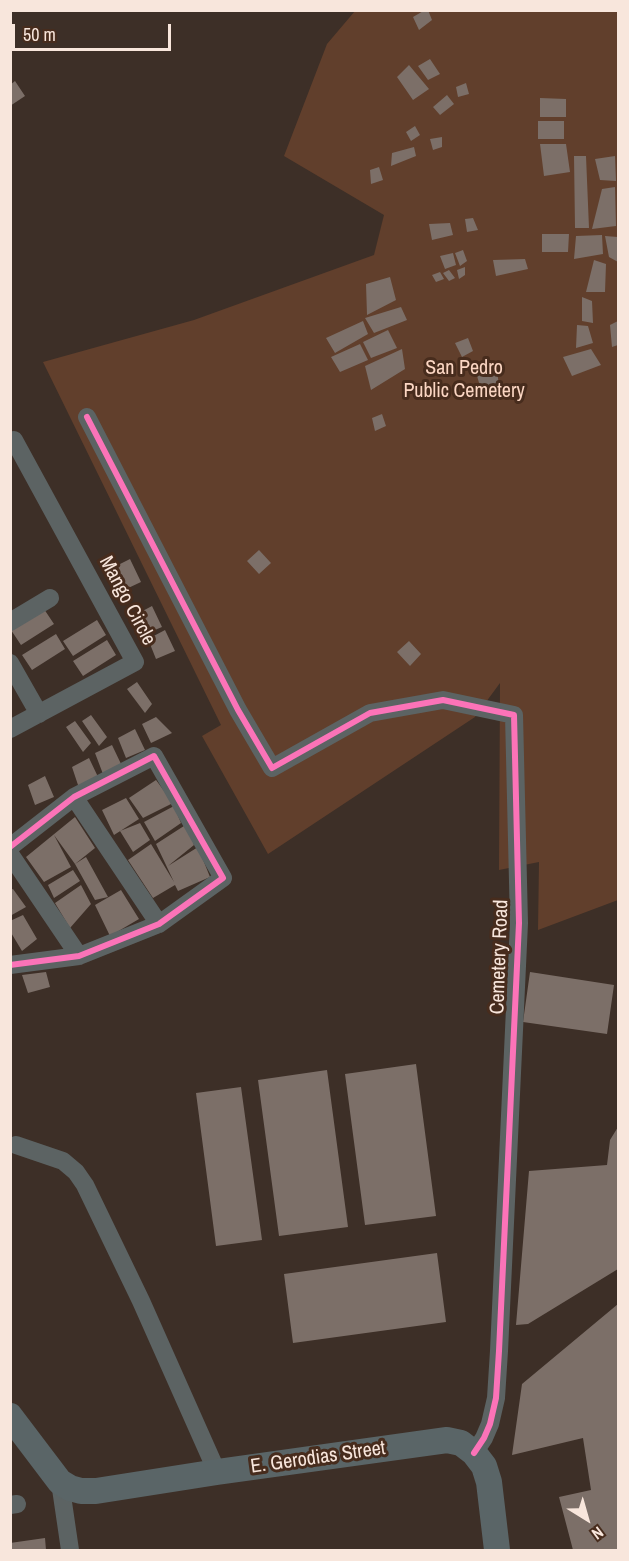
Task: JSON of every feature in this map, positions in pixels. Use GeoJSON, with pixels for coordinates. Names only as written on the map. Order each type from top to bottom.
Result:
{"type":"FeatureCollection","features":[{"type":"Feature","properties":{"kind":"street","name":"Cemetery Road"},"geometry":{"type":"LineString","coordinates":[[87,417],[238,710],[272,768],[370,713],[443,700],[514,715],[519,923],[499,1351],[496,1398],[490,1424],[474,1453]]}},
{"type":"Feature","properties":{"kind":"street","name":"Mango Circle"},"geometry":{"type":"LineString","coordinates":[[10,442],[14,440],[135,662],[10,729]]}},
{"type":"Feature","properties":{"kind":"street"},"geometry":{"type":"LineString","coordinates":[[10,622],[50,598]]}},
{"type":"Feature","properties":{"kind":"street"},"geometry":{"type":"LineString","coordinates":[[10,663],[39,714]]}},
{"type":"Feature","properties":{"kind":"street"},"geometry":{"type":"LineString","coordinates":[[10,847],[74,797],[154,756],[223,878],[159,924],[79,956],[10,964]]}},
{"type":"Feature","properties":{"kind":"street"},"geometry":{"type":"LineString","coordinates":[[74,797],[159,924]]}},
{"type":"Feature","properties":{"kind":"street"},"geometry":{"type":"LineString","coordinates":[[10,854],[79,956]]}},
{"type":"Feature","properties":{"kind":"street"},"geometry":{"type":"LineString","coordinates":[[15,1145],[63,1161],[76,1172],[85,1185],[141,1301],[217,1472]]}},
{"type":"Feature","properties":{"kind":"street"},"geometry":{"type":"LineString","coordinates":[[10,1416],[60,1482],[70,1551]]}},
{"type":"Feature","properties":{"kind":"street","name":"E. Gerodias Street"},"geometry":{"type":"LineString","coordinates":[[60,1482],[81,1491],[96,1491],[447,1440],[461,1443],[474,1453]]}},
{"type":"Feature","properties":{"kind":"street"},"geometry":{"type":"LineString","coordinates":[[474,1453],[484,1466],[489,1482],[497,1551]]}},
{"type":"Feature","properties":{"kind":"green space","name":"San Pedro Public Cemetery"},"geometry":{"type":"Polygon","coordinates":[[[355,11],[618,11],[618,900],[538,930],[539,862],[499,870],[500,683],[475,717],[268,854],[202,736],[221,725],[43,362],[194,320],[374,255],[384,215],[284,156],[327,44],[355,11]]]}},
{"type":"Feature","properties":{"kind":"building"},"geometry":{"type":"Polygon","coordinates":[[[428,10],[432,20],[419,30],[413,17],[428,10]]]}},
{"type":"Feature","properties":{"kind":"building"},"geometry":{"type":"Polygon","coordinates":[[[430,59],[440,74],[428,80],[418,66],[430,59]]]}},
{"type":"Feature","properties":{"kind":"building"},"geometry":{"type":"Polygon","coordinates":[[[409,65],[429,89],[413,100],[397,77],[409,65]]]}},
{"type":"Feature","properties":{"kind":"building"},"geometry":{"type":"Polygon","coordinates":[[[15,81],[25,96],[10,106],[10,85],[15,81]]]}},
{"type":"Feature","properties":{"kind":"building"},"geometry":{"type":"Polygon","coordinates":[[[466,83],[469,94],[458,97],[456,87],[466,83]]]}},
{"type":"Feature","properties":{"kind":"building"},"geometry":{"type":"Polygon","coordinates":[[[447,95],[454,104],[440,115],[433,107],[447,95]]]}},
{"type":"Feature","properties":{"kind":"building"},"geometry":{"type":"Polygon","coordinates":[[[540,98],[566,99],[566,117],[540,117],[540,98]]]}},
{"type":"Feature","properties":{"kind":"building"},"geometry":{"type":"Polygon","coordinates":[[[538,121],[564,121],[564,139],[538,139],[538,121]]]}},
{"type":"Feature","properties":{"kind":"building"},"geometry":{"type":"Polygon","coordinates":[[[415,126],[420,135],[411,141],[406,132],[415,126]]]}},
{"type":"Feature","properties":{"kind":"building"},"geometry":{"type":"Polygon","coordinates":[[[442,137],[442,147],[433,150],[430,139],[442,137]]]}},
{"type":"Feature","properties":{"kind":"building"},"geometry":{"type":"Polygon","coordinates":[[[540,144],[566,144],[570,172],[544,176],[540,144]]]}},
{"type":"Feature","properties":{"kind":"building"},"geometry":{"type":"Polygon","coordinates":[[[414,147],[416,156],[391,166],[392,153],[414,147]]]}},
{"type":"Feature","properties":{"kind":"building"},"geometry":{"type":"Polygon","coordinates":[[[574,156],[586,156],[589,228],[575,228],[574,156]]]}},
{"type":"Feature","properties":{"kind":"building"},"geometry":{"type":"Polygon","coordinates":[[[615,156],[616,181],[600,180],[595,159],[615,156]]]}},
{"type":"Feature","properties":{"kind":"building"},"geometry":{"type":"Polygon","coordinates":[[[379,167],[383,180],[371,184],[370,170],[379,167]]]}},
{"type":"Feature","properties":{"kind":"building"},"geometry":{"type":"Polygon","coordinates":[[[615,187],[616,226],[592,229],[602,189],[615,187]]]}},
{"type":"Feature","properties":{"kind":"building"},"geometry":{"type":"Polygon","coordinates":[[[473,218],[478,230],[467,232],[465,219],[473,218]]]}},
{"type":"Feature","properties":{"kind":"building"},"geometry":{"type":"Polygon","coordinates":[[[450,223],[453,235],[432,240],[429,224],[450,223]]]}},
{"type":"Feature","properties":{"kind":"building"},"geometry":{"type":"Polygon","coordinates":[[[542,234],[569,234],[568,252],[542,252],[542,234]]]}},
{"type":"Feature","properties":{"kind":"building"},"geometry":{"type":"Polygon","coordinates":[[[602,235],[603,254],[574,259],[576,236],[602,235]]]}},
{"type":"Feature","properties":{"kind":"building"},"geometry":{"type":"Polygon","coordinates":[[[605,236],[618,237],[618,262],[609,257],[605,236]]]}},
{"type":"Feature","properties":{"kind":"building"},"geometry":{"type":"Polygon","coordinates":[[[463,250],[467,261],[460,266],[455,253],[463,250]]]}},
{"type":"Feature","properties":{"kind":"building"},"geometry":{"type":"Polygon","coordinates":[[[453,253],[456,265],[445,269],[440,256],[453,253]]]}},
{"type":"Feature","properties":{"kind":"building"},"geometry":{"type":"Polygon","coordinates":[[[525,259],[528,269],[496,276],[493,260],[525,259]]]}},
{"type":"Feature","properties":{"kind":"building"},"geometry":{"type":"Polygon","coordinates":[[[594,260],[606,264],[605,292],[586,292],[594,260]]]}},
{"type":"Feature","properties":{"kind":"building"},"geometry":{"type":"Polygon","coordinates":[[[465,267],[465,275],[459,279],[457,270],[465,267]]]}},
{"type":"Feature","properties":{"kind":"building"},"geometry":{"type":"Polygon","coordinates":[[[449,270],[455,278],[449,281],[443,273],[449,270]]]}},
{"type":"Feature","properties":{"kind":"building"},"geometry":{"type":"Polygon","coordinates":[[[440,272],[444,279],[436,282],[432,275],[440,272]]]}},
{"type":"Feature","properties":{"kind":"building"},"geometry":{"type":"Polygon","coordinates":[[[390,277],[396,300],[367,315],[366,284],[390,277]]]}},
{"type":"Feature","properties":{"kind":"building"},"geometry":{"type":"Polygon","coordinates":[[[582,297],[592,301],[593,323],[582,321],[582,297]]]}},
{"type":"Feature","properties":{"kind":"building"},"geometry":{"type":"Polygon","coordinates":[[[401,307],[407,320],[374,333],[365,318],[401,307]]]}},
{"type":"Feature","properties":{"kind":"building"},"geometry":{"type":"Polygon","coordinates":[[[363,321],[368,334],[335,353],[326,338],[363,321]]]}},
{"type":"Feature","properties":{"kind":"building"},"geometry":{"type":"Polygon","coordinates":[[[618,321],[618,345],[612,347],[610,325],[618,321]]]}},
{"type":"Feature","properties":{"kind":"building"},"geometry":{"type":"Polygon","coordinates":[[[577,325],[588,326],[593,343],[576,348],[577,325]]]}},
{"type":"Feature","properties":{"kind":"building"},"geometry":{"type":"Polygon","coordinates":[[[388,330],[397,348],[371,358],[363,342],[388,330]]]}},
{"type":"Feature","properties":{"kind":"building"},"geometry":{"type":"Polygon","coordinates":[[[468,338],[473,351],[462,357],[455,343],[468,338]]]}},
{"type":"Feature","properties":{"kind":"building"},"geometry":{"type":"Polygon","coordinates":[[[360,344],[368,360],[340,372],[331,357],[360,344]]]}},
{"type":"Feature","properties":{"kind":"building"},"geometry":{"type":"Polygon","coordinates":[[[402,349],[405,369],[371,390],[365,366],[402,349]]]}},
{"type":"Feature","properties":{"kind":"building"},"geometry":{"type":"Polygon","coordinates":[[[591,349],[601,365],[572,376],[563,357],[591,349]]]}},
{"type":"Feature","properties":{"kind":"building"},"geometry":{"type":"Polygon","coordinates":[[[496,364],[499,385],[482,393],[475,369],[496,364]]]}},
{"type":"Feature","properties":{"kind":"building"},"geometry":{"type":"Polygon","coordinates":[[[382,414],[386,426],[375,431],[372,418],[382,414]]]}},
{"type":"Feature","properties":{"kind":"building"},"geometry":{"type":"Polygon","coordinates":[[[259,550],[271,563],[259,574],[247,561],[259,550]]]}},
{"type":"Feature","properties":{"kind":"building"},"geometry":{"type":"Polygon","coordinates":[[[130,559],[141,582],[124,590],[112,568],[130,559]]]}},
{"type":"Feature","properties":{"kind":"building"},"geometry":{"type":"Polygon","coordinates":[[[152,606],[162,627],[143,635],[135,615],[152,606]]]}},
{"type":"Feature","properties":{"kind":"building"},"geometry":{"type":"Polygon","coordinates":[[[44,609],[54,624],[21,645],[11,630],[44,609]]]}},
{"type":"Feature","properties":{"kind":"building"},"geometry":{"type":"Polygon","coordinates":[[[97,620],[106,635],[73,656],[63,641],[97,620]]]}},
{"type":"Feature","properties":{"kind":"building"},"geometry":{"type":"Polygon","coordinates":[[[165,630],[175,651],[156,659],[148,639],[165,630]]]}},
{"type":"Feature","properties":{"kind":"building"},"geometry":{"type":"Polygon","coordinates":[[[56,634],[65,649],[32,670],[22,655],[56,634]]]}},
{"type":"Feature","properties":{"kind":"building"},"geometry":{"type":"Polygon","coordinates":[[[107,640],[116,655],[83,676],[73,661],[107,640]]]}},
{"type":"Feature","properties":{"kind":"building"},"geometry":{"type":"Polygon","coordinates":[[[409,641],[421,654],[410,666],[397,652],[409,641]]]}},
{"type":"Feature","properties":{"kind":"building"},"geometry":{"type":"Polygon","coordinates":[[[137,682],[152,704],[145,713],[127,689],[137,682]]]}},
{"type":"Feature","properties":{"kind":"building"},"geometry":{"type":"Polygon","coordinates":[[[91,715],[107,737],[99,746],[82,721],[91,715]]]}},
{"type":"Feature","properties":{"kind":"building"},"geometry":{"type":"Polygon","coordinates":[[[156,717],[172,733],[151,743],[142,724],[156,717]]]}},
{"type":"Feature","properties":{"kind":"building"},"geometry":{"type":"Polygon","coordinates":[[[75,721],[91,743],[83,752],[66,727],[75,721]]]}},
{"type":"Feature","properties":{"kind":"building"},"geometry":{"type":"Polygon","coordinates":[[[135,729],[145,750],[126,758],[118,738],[135,729]]]}},
{"type":"Feature","properties":{"kind":"building"},"geometry":{"type":"Polygon","coordinates":[[[112,745],[122,766],[103,774],[95,753],[112,745]]]}},
{"type":"Feature","properties":{"kind":"building"},"geometry":{"type":"Polygon","coordinates":[[[89,758],[99,779],[79,788],[72,767],[89,758]]]}},
{"type":"Feature","properties":{"kind":"building"},"geometry":{"type":"Polygon","coordinates":[[[45,776],[54,797],[35,805],[28,785],[45,776]]]}},
{"type":"Feature","properties":{"kind":"building"},"geometry":{"type":"Polygon","coordinates":[[[156,780],[173,803],[143,818],[129,798],[156,780]]]}},
{"type":"Feature","properties":{"kind":"building"},"geometry":{"type":"Polygon","coordinates":[[[126,798],[139,819],[114,835],[102,810],[126,798]]]}},
{"type":"Feature","properties":{"kind":"building"},"geometry":{"type":"Polygon","coordinates":[[[174,806],[181,823],[155,841],[144,822],[174,806]]]}},
{"type":"Feature","properties":{"kind":"building"},"geometry":{"type":"Polygon","coordinates":[[[75,817],[95,848],[75,864],[54,835],[71,867],[44,882],[26,857],[75,817]]]}},
{"type":"Feature","properties":{"kind":"building"},"geometry":{"type":"Polygon","coordinates":[[[140,823],[150,840],[133,852],[120,831],[140,823]]]}},
{"type":"Feature","properties":{"kind":"building"},"geometry":{"type":"Polygon","coordinates":[[[187,824],[194,845],[168,866],[198,847],[210,877],[178,891],[175,885],[153,898],[128,860],[151,844],[174,882],[156,844],[187,824]]]}},
{"type":"Feature","properties":{"kind":"building"},"geometry":{"type":"Polygon","coordinates":[[[86,857],[108,897],[95,900],[75,864],[86,857]]]}},
{"type":"Feature","properties":{"kind":"building"},"geometry":{"type":"Polygon","coordinates":[[[73,870],[80,881],[54,898],[48,885],[73,870]]]}},
{"type":"Feature","properties":{"kind":"building"},"geometry":{"type":"Polygon","coordinates":[[[81,885],[91,904],[70,928],[55,903],[81,885]]]}},
{"type":"Feature","properties":{"kind":"building"},"geometry":{"type":"Polygon","coordinates":[[[13,889],[26,907],[10,916],[10,890],[13,889]]]}},
{"type":"Feature","properties":{"kind":"building"},"geometry":{"type":"Polygon","coordinates":[[[121,890],[139,919],[110,936],[95,905],[121,890]]]}},
{"type":"Feature","properties":{"kind":"building"},"geometry":{"type":"Polygon","coordinates":[[[23,915],[37,939],[22,951],[10,931],[10,921],[23,915]]]}},
{"type":"Feature","properties":{"kind":"building"},"geometry":{"type":"Polygon","coordinates":[[[46,972],[50,987],[28,993],[22,975],[46,972]]]}},
{"type":"Feature","properties":{"kind":"building"},"geometry":{"type":"Polygon","coordinates":[[[530,972],[614,985],[607,1034],[523,1022],[530,972]]]}},
{"type":"Feature","properties":{"kind":"building"},"geometry":{"type":"Polygon","coordinates":[[[416,1064],[436,1216],[365,1225],[345,1074],[416,1064]]]}},
{"type":"Feature","properties":{"kind":"building"},"geometry":{"type":"Polygon","coordinates":[[[327,1070],[348,1227],[279,1236],[258,1080],[327,1070]]]}},
{"type":"Feature","properties":{"kind":"building"},"geometry":{"type":"Polygon","coordinates":[[[241,1087],[262,1240],[216,1246],[196,1093],[241,1087]]]}},
{"type":"Feature","properties":{"kind":"building"},"geometry":{"type":"Polygon","coordinates":[[[618,1127],[618,1269],[528,1324],[516,1325],[529,1171],[607,1165],[610,1140],[618,1127]]]}},
{"type":"Feature","properties":{"kind":"building"},"geometry":{"type":"Polygon","coordinates":[[[437,1253],[446,1322],[293,1343],[284,1274],[437,1253]]]}},
{"type":"Feature","properties":{"kind":"building"},"geometry":{"type":"Polygon","coordinates":[[[618,1304],[618,1550],[573,1550],[559,1497],[591,1490],[583,1438],[512,1455],[522,1384],[618,1304]]]}},
{"type":"Feature","properties":{"kind":"building"},"geometry":{"type":"Polygon","coordinates":[[[45,1538],[46,1550],[10,1550],[10,1543],[45,1538]]]}},
{"type":"Feature","properties":{"kind":"cycle path"},"geometry":{"type":"LineString","coordinates":[[87,417],[238,710],[272,768],[370,713],[443,700],[514,715],[519,923],[499,1351],[496,1398],[490,1424],[474,1453]]}},
{"type":"Feature","properties":{"kind":"cycle path"},"geometry":{"type":"LineString","coordinates":[[10,847],[74,797],[154,756],[223,878],[159,924],[79,956],[10,965]]}}]}
